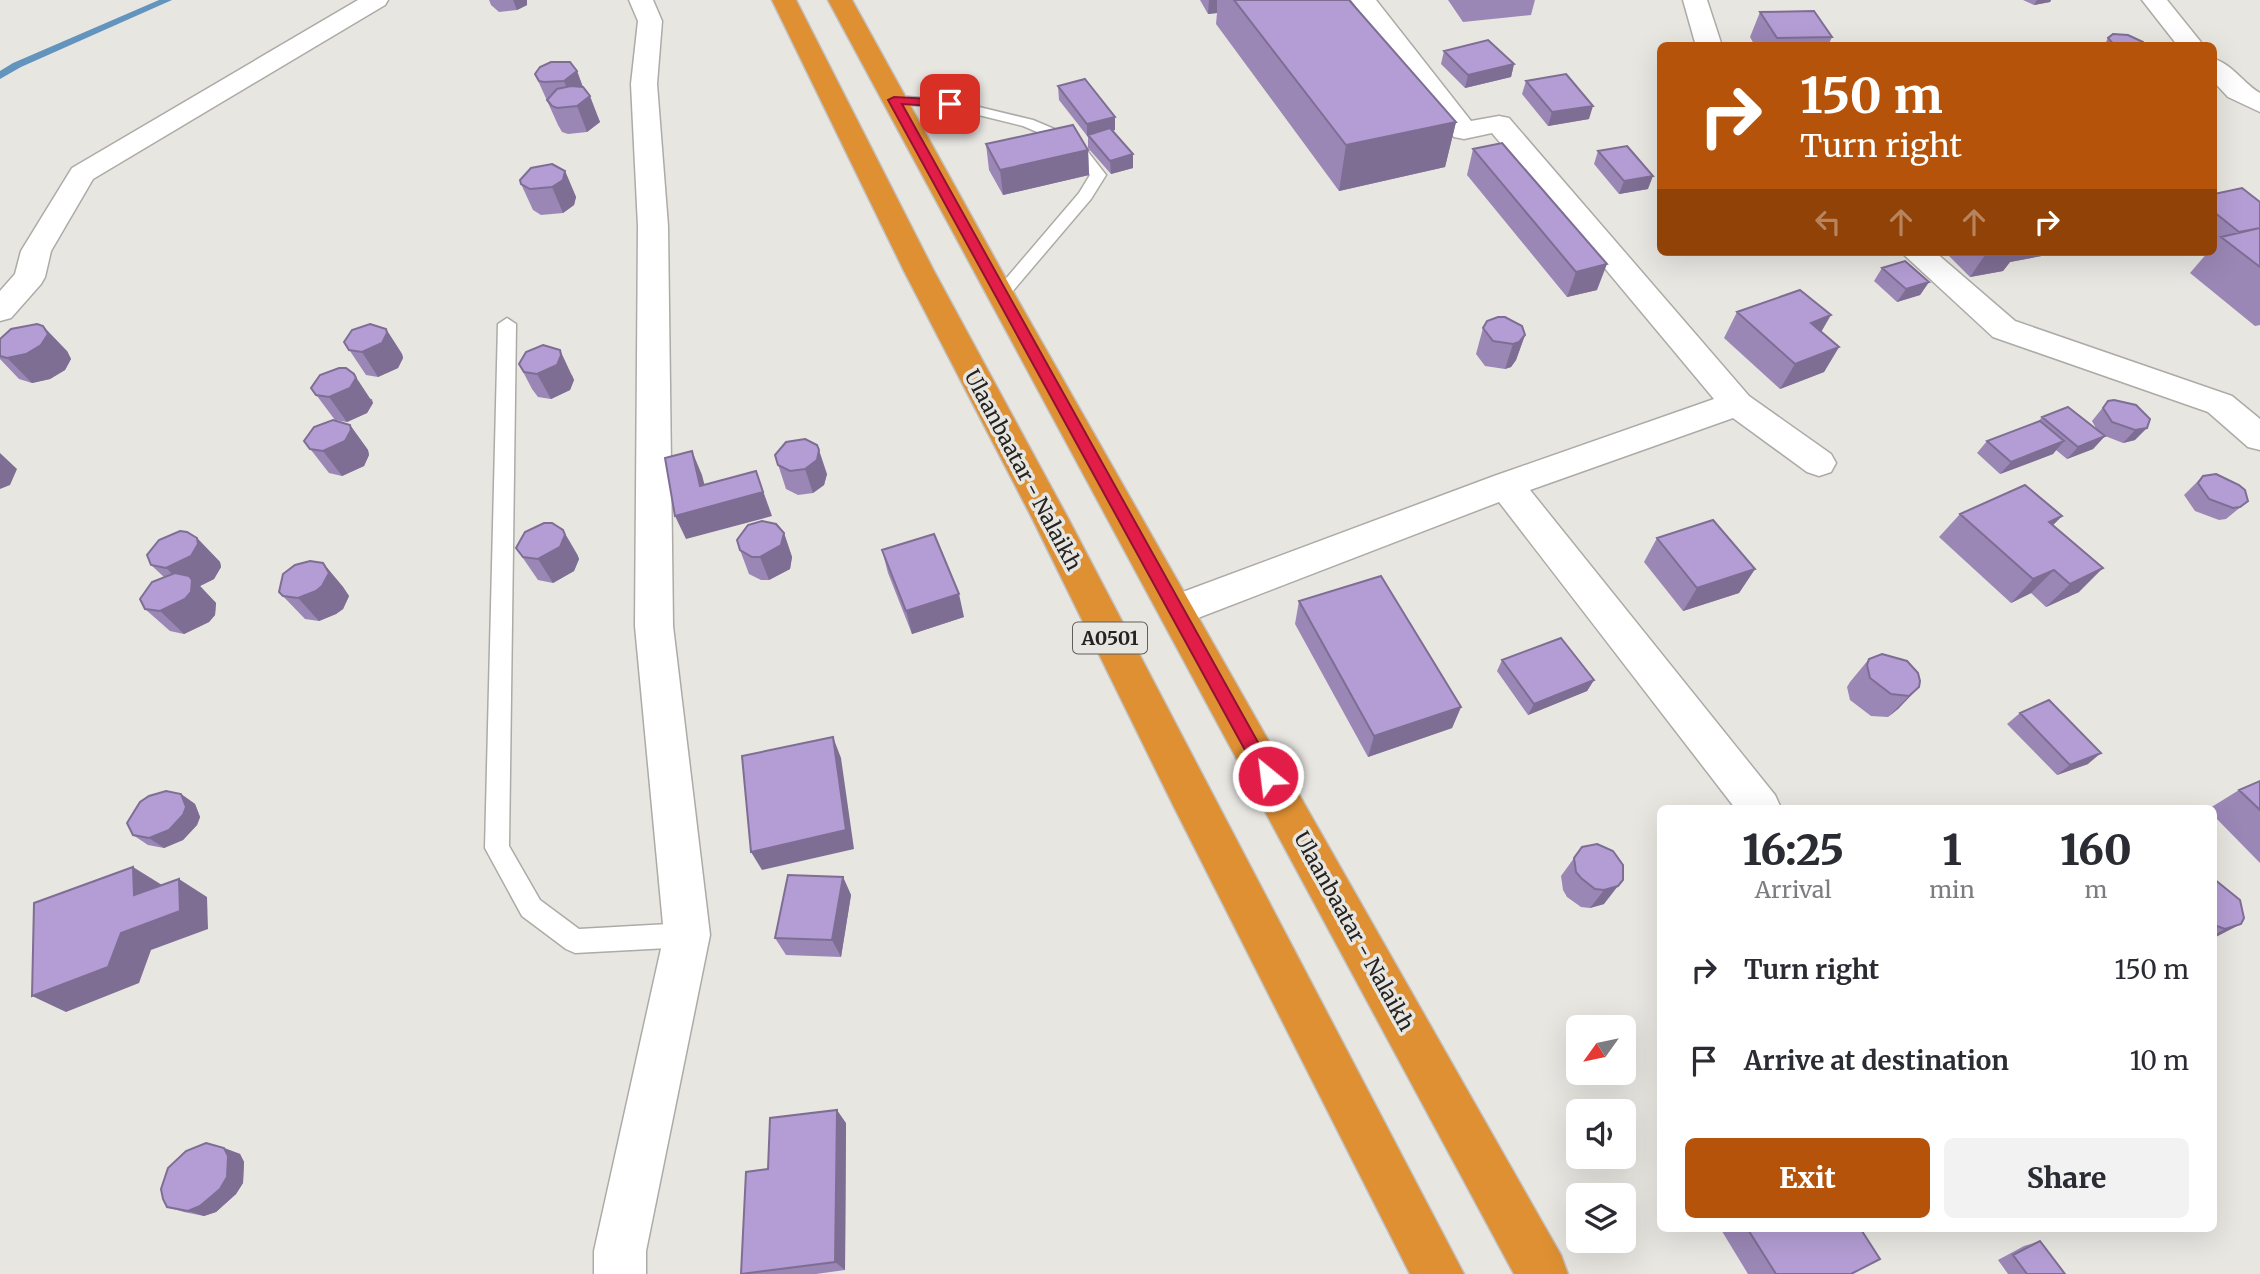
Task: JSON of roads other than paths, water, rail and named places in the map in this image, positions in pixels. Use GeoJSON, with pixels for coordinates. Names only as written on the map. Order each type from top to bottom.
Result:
{"type":"FeatureCollection","features":[{"type":"Feature","properties":{"kind":"highway","name":"Ulaanbaatar - Nalaikh"},"geometry":{"type":"LineString","coordinates":[[784,0],[919,271],[1050,518],[1189,794],[1438,1274]]}},
{"type":"Feature","properties":{"kind":"highway","name":"Ulaanbaatar - Nalaikh"},"geometry":{"type":"LineString","coordinates":[[840,0],[1000,295],[1177,610],[1542,1274]]}},
{"type":"Feature","properties":{"kind":"street"},"geometry":{"type":"LineString","coordinates":[[0,311],[30,277],[36,251],[82,174],[376,0]]}},
{"type":"Feature","properties":{"kind":"street"},"geometry":{"type":"LineString","coordinates":[[620,1274],[620,1251],[687,935],[654,625],[653,226],[644,84],[650,21],[640,0]]}},
{"type":"Feature","properties":{"kind":"street"},"geometry":{"type":"LineString","coordinates":[[1363,0],[1464,131],[1499,124],[1737,404],[1819,463]]}},
{"type":"Feature","properties":{"kind":"street"},"geometry":{"type":"LineString","coordinates":[[1695,0],[1708,42]]}},
{"type":"Feature","properties":{"kind":"street"},"geometry":{"type":"LineString","coordinates":[[2154,0],[2189,42]]}},
{"type":"Feature","properties":{"kind":"street"},"geometry":{"type":"LineString","coordinates":[[2217,70],[2237,91],[2260,104]]}},
{"type":"Feature","properties":{"kind":"street"},"geometry":{"type":"LineString","coordinates":[[1921,256],[2004,328],[2220,404],[2260,438]]}},
{"type":"Feature","properties":{"kind":"street"},"geometry":{"type":"LineString","coordinates":[[1177,610],[1506,485],[1737,404]]}},
{"type":"Feature","properties":{"kind":"street"},"geometry":{"type":"LineString","coordinates":[[1506,485],[1758,805]]}},
{"type":"Feature","properties":{"kind":"lane"},"geometry":{"type":"LineString","coordinates":[[894,100],[950,104],[1028,123],[1073,142],[1098,175],[1085,197],[1000,295]]}},
{"type":"Feature","properties":{"kind":"lane"},"geometry":{"type":"LineString","coordinates":[[507,324],[497,848],[531,908],[575,941],[687,935]]}},
{"type":"Feature","properties":{"kind":"waterway"},"geometry":{"type":"LineString","coordinates":[[0,76],[17,65],[167,0]]}}]}
